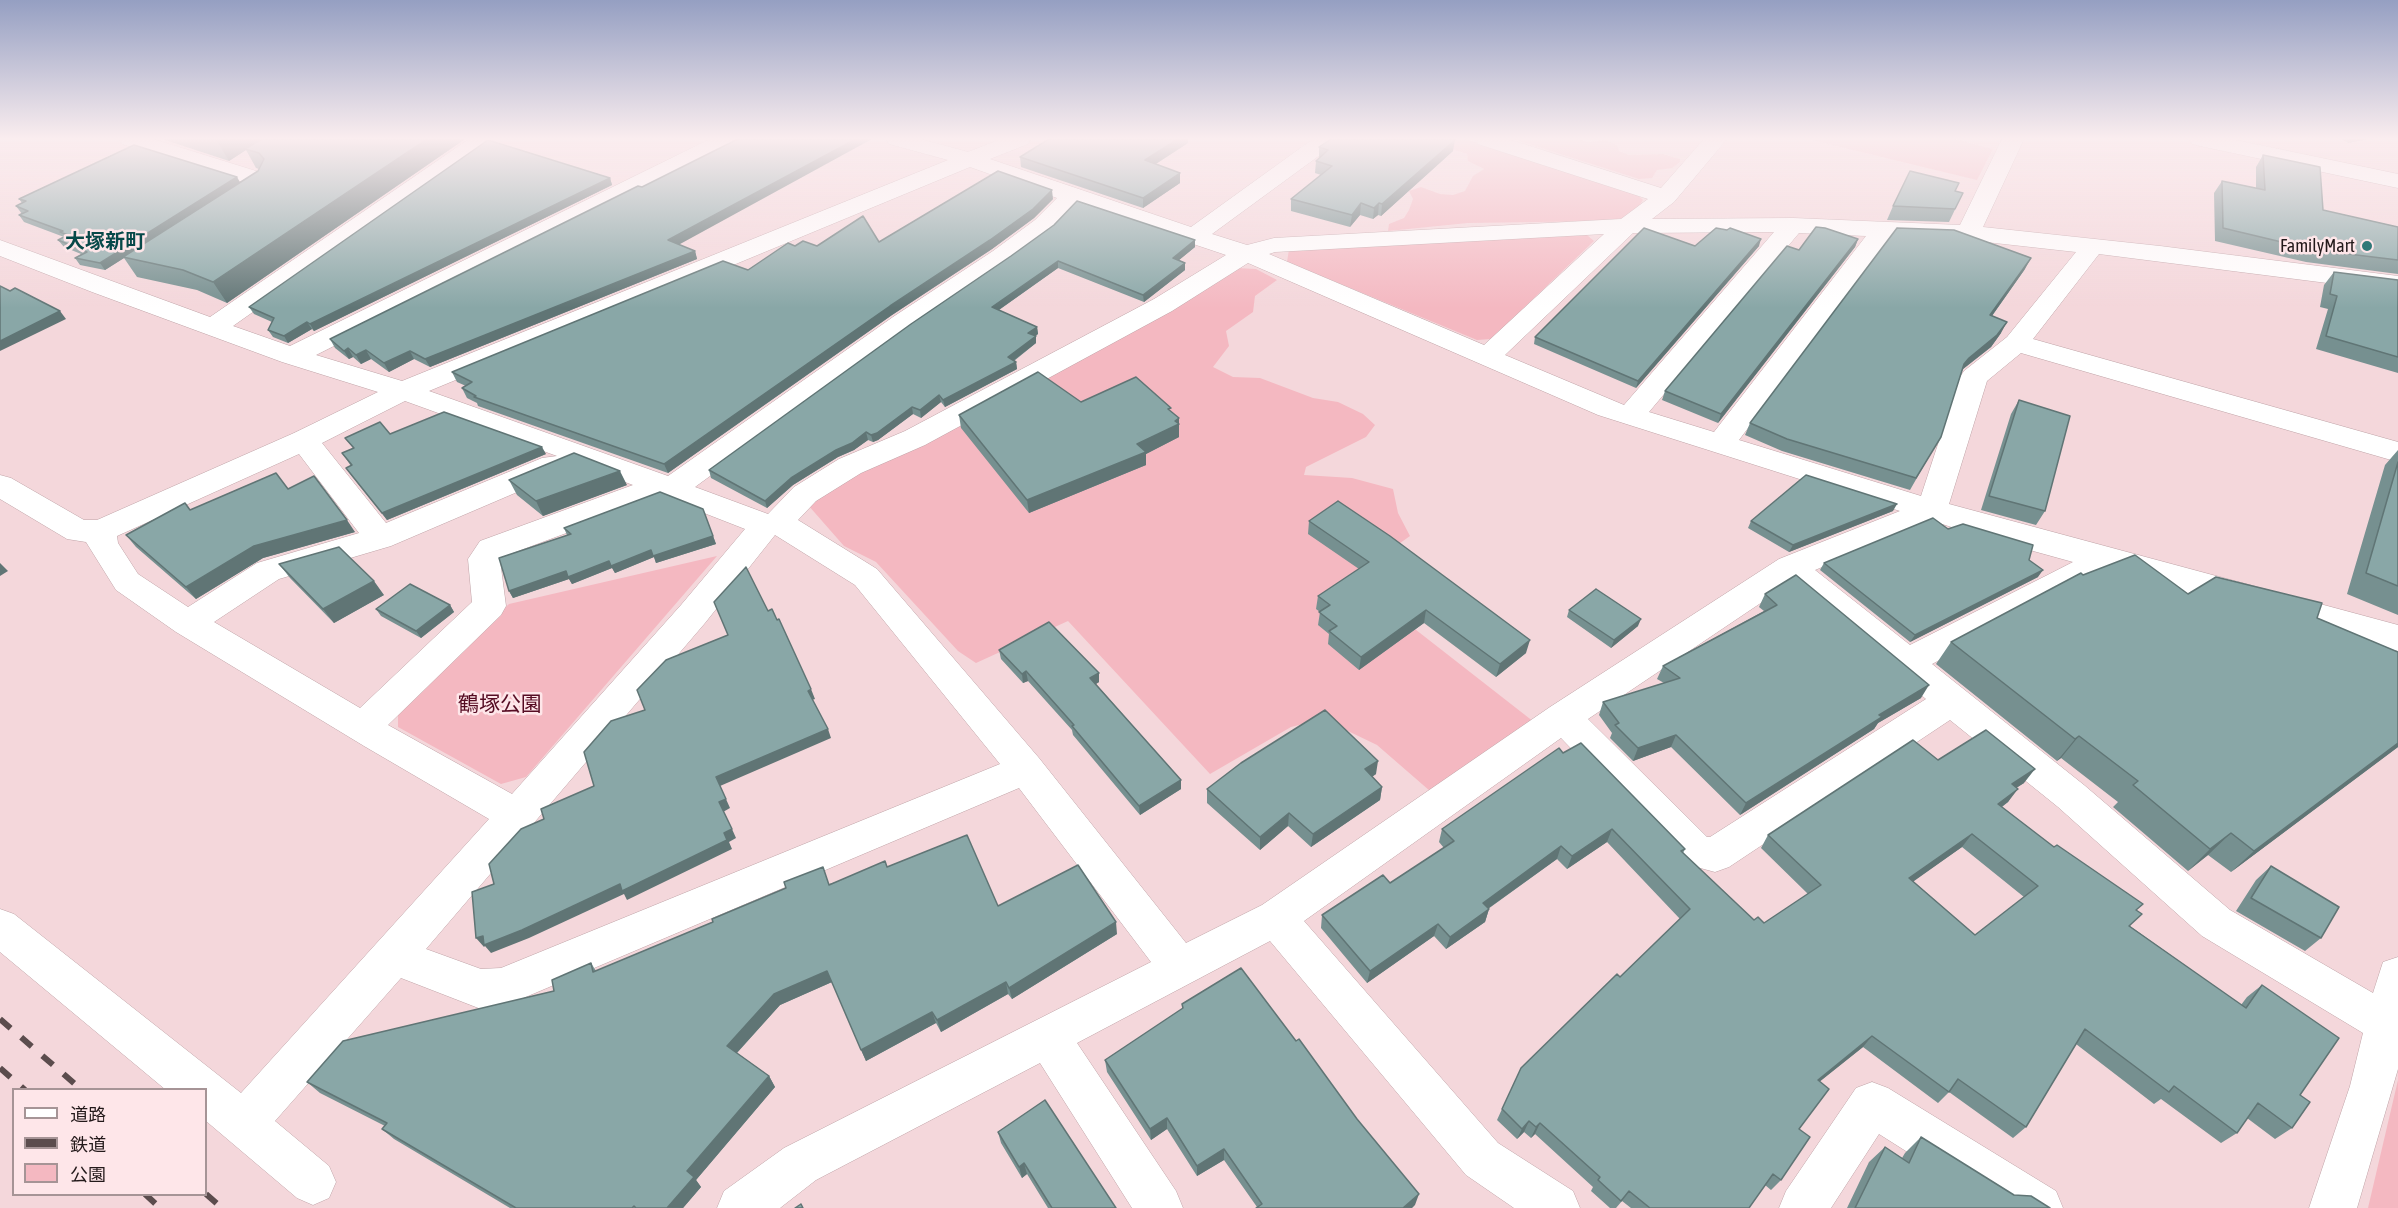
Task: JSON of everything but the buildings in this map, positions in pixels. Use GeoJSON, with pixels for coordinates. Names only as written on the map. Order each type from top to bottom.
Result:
{"type":"FeatureCollection","features":[{"type":"Feature","properties":{"kind":"street"},"geometry":{"type":"LineString","coordinates":[[220,210],[243,195]]}},
{"type":"Feature","properties":{"kind":"street"},"geometry":{"type":"LineString","coordinates":[[214,327],[402,195]]}},
{"type":"Feature","properties":{"kind":"street"},"geometry":{"type":"LineString","coordinates":[[292,356],[614,195]]}},
{"type":"Feature","properties":{"kind":"street"},"geometry":{"type":"LineString","coordinates":[[0,485],[78,531],[101,531],[304,440],[404,391],[884,195]]}},
{"type":"Feature","properties":{"kind":"street"},"geometry":{"type":"LineString","coordinates":[[1194,236],[1250,195]]}},
{"type":"Feature","properties":{"kind":"street"},"geometry":{"type":"LineString","coordinates":[[1661,195],[1666,197]]}},
{"type":"Feature","properties":{"kind":"street"},"geometry":{"type":"LineString","coordinates":[[1968,233],[1986,195]]}},
{"type":"Feature","properties":{"kind":"street"},"geometry":{"type":"LineString","coordinates":[[364,726],[489,606],[484,559],[491,549],[666,487],[1002,256],[1044,225],[1073,196],[1246,252],[1608,409],[1932,510],[2398,638]]}},
{"type":"Feature","properties":{"kind":"street"},"geometry":{"type":"LineString","coordinates":[[1487,357],[1627,226],[1666,197]]}},
{"type":"Feature","properties":{"kind":"street"},"geometry":{"type":"LineString","coordinates":[[1630,416],[1793,225]]}},
{"type":"Feature","properties":{"kind":"street"},"geometry":{"type":"LineString","coordinates":[[243,1124],[394,956],[772,523],[805,494],[850,466],[915,438],[1163,305],[1246,252],[1274,245],[1627,226],[1793,225],[1968,233],[2093,246],[2398,284]]}},
{"type":"Feature","properties":{"kind":"street"},"geometry":{"type":"LineString","coordinates":[[1720,444],[1884,229]]}},
{"type":"Feature","properties":{"kind":"street"},"geometry":{"type":"LineString","coordinates":[[1932,510],[1974,377],[2016,344],[2093,246]]}},
{"type":"Feature","properties":{"kind":"street"},"geometry":{"type":"LineString","coordinates":[[0,247],[111,281],[214,327],[292,356],[404,391],[580,453],[666,487],[772,523],[866,577],[1026,770],[1179,966]]}},
{"type":"Feature","properties":{"kind":"street"},"geometry":{"type":"LineString","coordinates":[[2016,344],[2398,452]]}},
{"type":"Feature","properties":{"kind":"street"},"geometry":{"type":"LineString","coordinates":[[304,440],[380,538]]}},
{"type":"Feature","properties":{"kind":"street"},"geometry":{"type":"LineString","coordinates":[[188,623],[268,571],[380,538],[580,453]]}},
{"type":"Feature","properties":{"kind":"street"},"geometry":{"type":"LineString","coordinates":[[741,1208],[800,1164],[1179,966],[1276,918],[1563,717],[1790,567],[1932,510]]}},
{"type":"Feature","properties":{"kind":"street"},"geometry":{"type":"LineString","coordinates":[[101,531],[102,544],[127,582],[188,623],[516,815]]}},
{"type":"Feature","properties":{"kind":"street"},"geometry":{"type":"LineString","coordinates":[[1907,662],[2105,559]]}},
{"type":"Feature","properties":{"kind":"street"},"geometry":{"type":"LineString","coordinates":[[1790,567],[1907,662],[1951,701],[2071,796],[2216,924],[2387,1024]]}},
{"type":"Feature","properties":{"kind":"street"},"geometry":{"type":"LineString","coordinates":[[1563,717],[1696,851],[1715,855],[1951,701]]}},
{"type":"Feature","properties":{"kind":"street"},"geometry":{"type":"LineString","coordinates":[[394,956],[481,989],[502,987],[1026,770]]}},
{"type":"Feature","properties":{"kind":"street"},"geometry":{"type":"LineString","coordinates":[[1276,918],[1482,1159],[1556,1208]]}},
{"type":"Feature","properties":{"kind":"street"},"geometry":{"type":"LineString","coordinates":[[0,927],[200,1088]]}},
{"type":"Feature","properties":{"kind":"street"},"geometry":{"type":"LineString","coordinates":[[2333,1208],[2372,1086],[2398,976]]}},
{"type":"Feature","properties":{"kind":"street"},"geometry":{"type":"LineString","coordinates":[[1047,1035],[1159,1208]]}},
{"type":"Feature","properties":{"kind":"street"},"geometry":{"type":"LineString","coordinates":[[207,1094],[313,1182]]}},
{"type":"Feature","properties":{"kind":"street"},"geometry":{"type":"LineString","coordinates":[[1803,1208],[1872,1104],[2039,1208]]}},
{"type":"Feature","properties":{"kind":"green space"},"geometry":{"type":"Polygon","coordinates":[[[1411,195],[1638,195],[1643,200],[1633,216],[1607,221],[1468,223],[1388,231],[1389,224],[1404,218],[1413,199],[1411,195]]]}},
{"type":"Feature","properties":{"kind":"green space"},"geometry":{"type":"Polygon","coordinates":[[[1587,235],[1594,241],[1491,339],[1477,340],[1287,262],[1289,249],[1587,235]]]}},
{"type":"Feature","properties":{"kind":"green space"},"geometry":{"type":"Polygon","coordinates":[[[1237,268],[1256,269],[1277,280],[1255,296],[1253,312],[1226,331],[1229,346],[1213,367],[1233,377],[1260,378],[1313,398],[1338,402],[1363,414],[1375,425],[1366,437],[1306,467],[1304,475],[1352,478],[1393,489],[1398,513],[1410,536],[1379,558],[1370,594],[1534,722],[1430,791],[1377,745],[1323,719],[1291,727],[1210,774],[1068,621],[976,663],[958,651],[876,562],[844,546],[808,505],[842,483],[1237,268]]]}},
{"type":"Feature","properties":{"kind":"green space","name":"鶴塚公園"},"geometry":{"type":"Polygon","coordinates":[[[717,556],[526,777],[501,784],[398,727],[398,706],[509,604],[717,556]]]}},
{"type":"Feature","properties":{"kind":"green space"},"geometry":{"type":"Polygon","coordinates":[[[2398,1080],[2398,1208],[2368,1208],[2398,1080]]]}},
{"type":"Feature","properties":{"kind":"railway"},"geometry":{"type":"LineString","coordinates":[[0,1019],[80,1088]]}},
{"type":"Feature","properties":{"kind":"railway"},"geometry":{"type":"LineString","coordinates":[[0,1068],[23,1088]]}},
{"type":"Feature","properties":{"kind":"railway"},"geometry":{"type":"LineString","coordinates":[[207,1195],[222,1208]]}},
{"type":"Feature","properties":{"kind":"railway"},"geometry":{"type":"LineString","coordinates":[[147,1196],[160,1208]]}},
{"type":"Feature","properties":{"kind":"place","name":"FamilyMart"},"geometry":{"type":"Point","coordinates":[2367,246]}},
{"type":"Feature","properties":{"kind":"district","name":"大塚新町"},"geometry":{"type":"Point","coordinates":[105,242]}}]}
